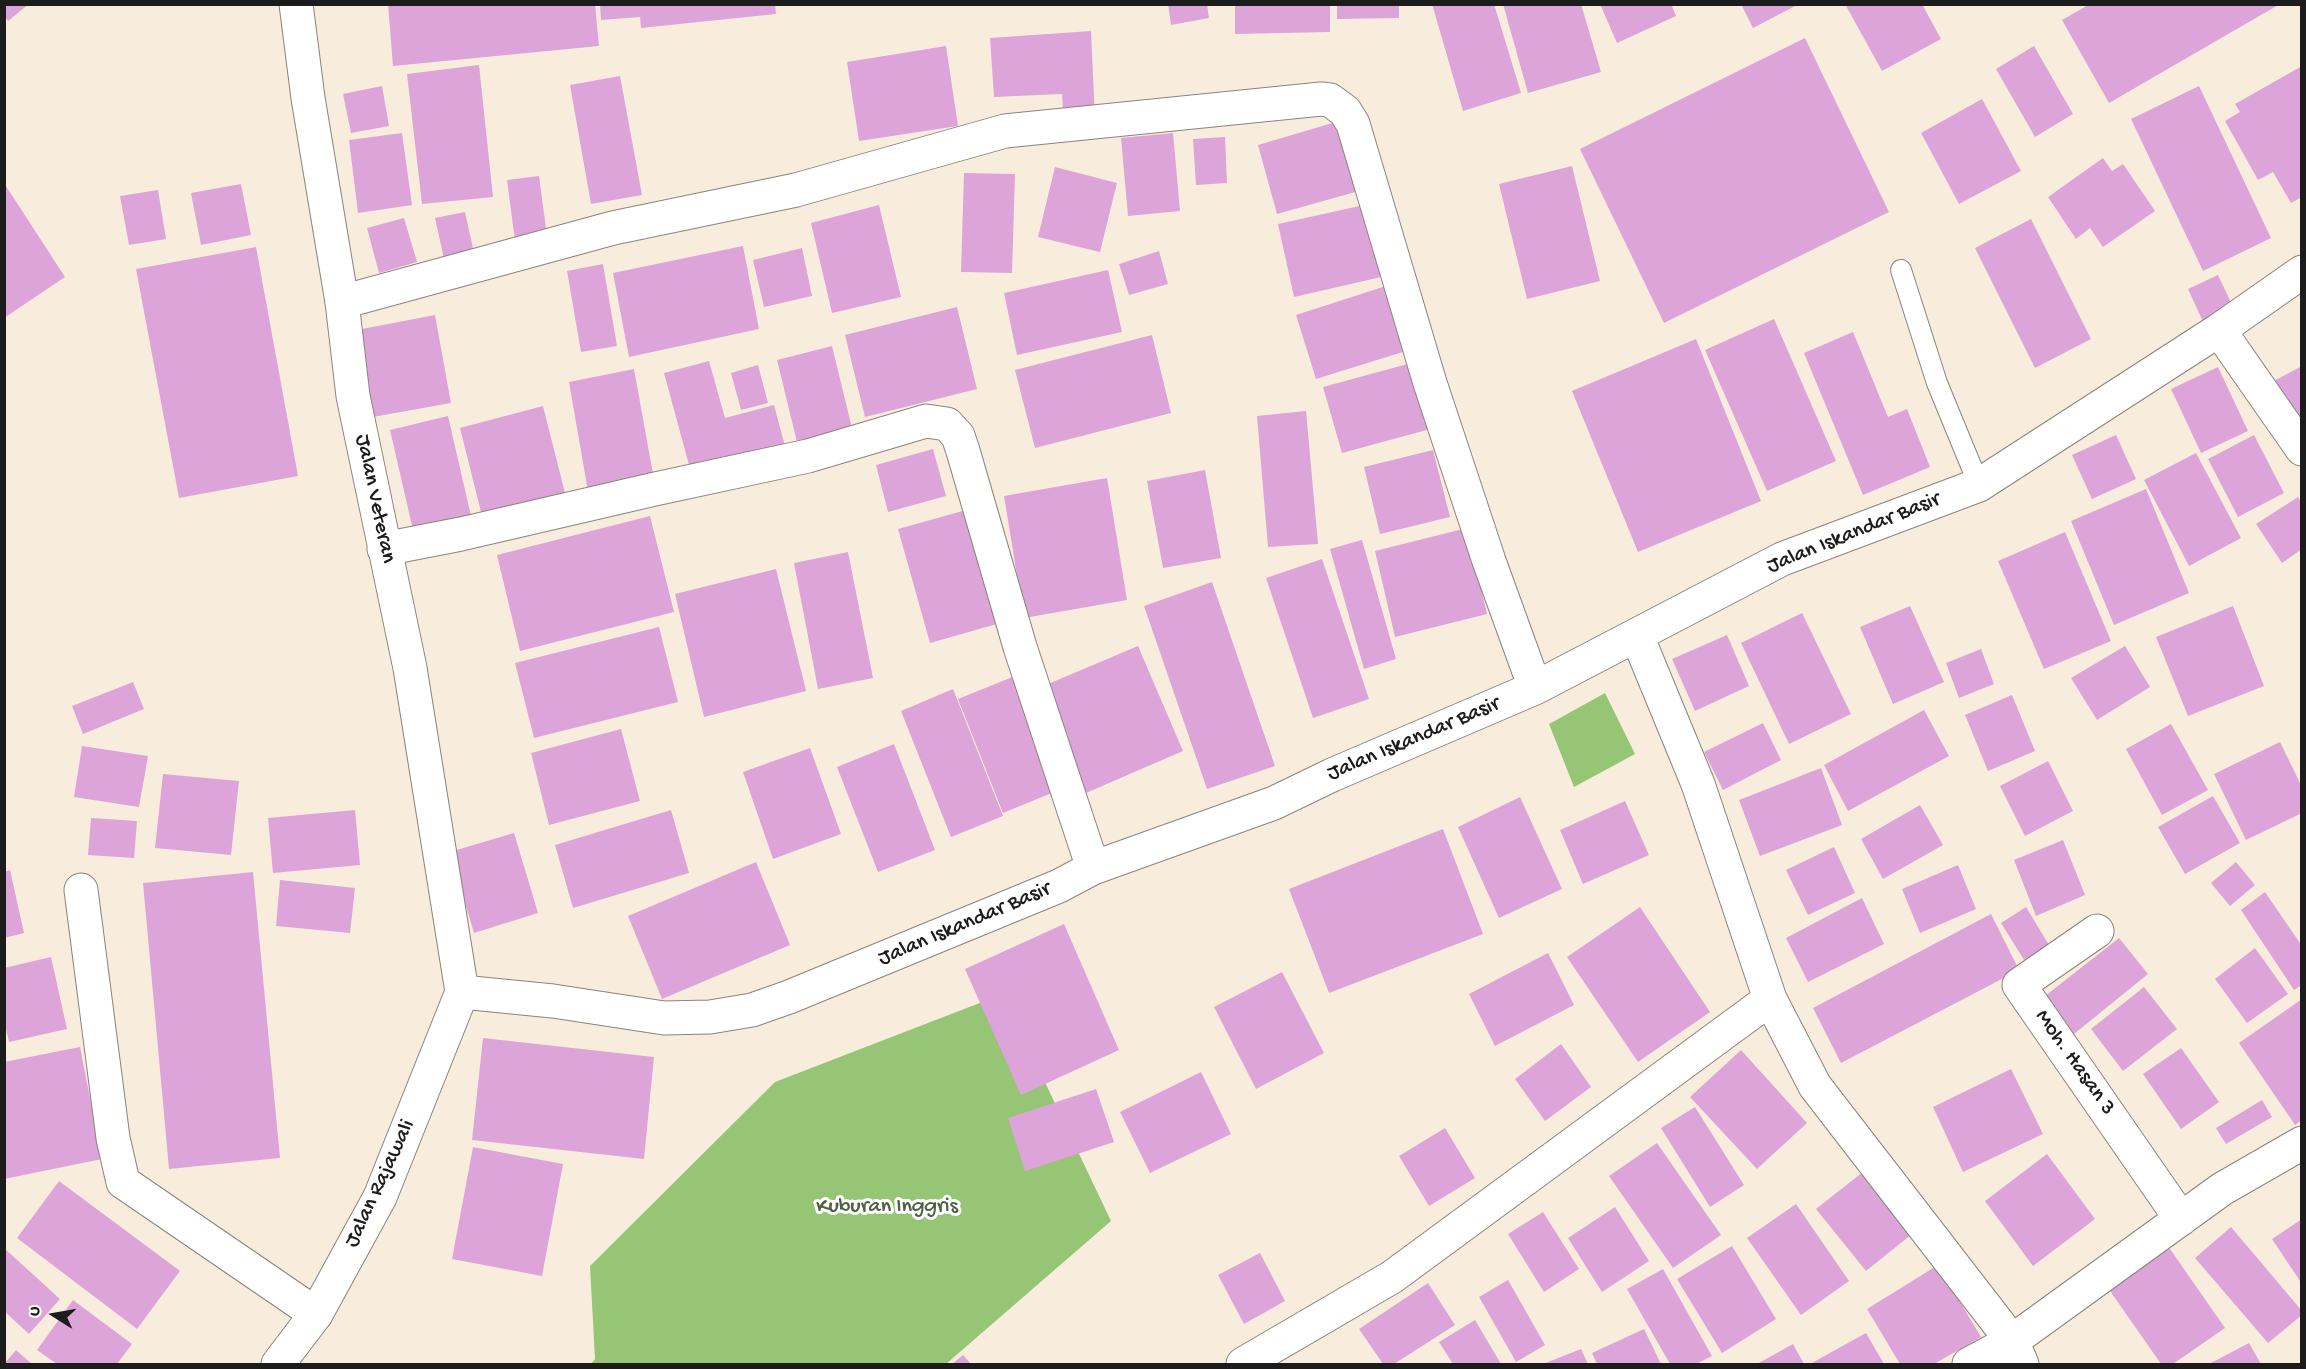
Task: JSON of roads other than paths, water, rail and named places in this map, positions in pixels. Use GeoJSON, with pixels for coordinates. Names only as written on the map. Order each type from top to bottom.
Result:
{"type":"FeatureCollection","features":[{"type":"Feature","properties":{"kind":"street","name":"Jalan Veteran"},"geometry":{"type":"LineString","coordinates":[[296,4],[308,98],[342,302],[353,396],[410,668],[462,992]]}},
{"type":"Feature","properties":{"kind":"street"},"geometry":{"type":"LineString","coordinates":[[342,302],[613,228],[796,190],[1005,131],[1321,99],[1330,100],[1345,111],[1353,124],[1434,394],[1489,561],[1535,688]]}},
{"type":"Feature","properties":{"kind":"street","name":"Jalan Iskandar Basir"},"geometry":{"type":"LineString","coordinates":[[462,992],[553,1001],[664,1018],[710,1017],[752,1010],[789,997],[1026,900],[1093,868],[1274,803],[1332,775],[1535,688],[1782,559],[1979,486],[2219,330],[2301,272]]}},
{"type":"Feature","properties":{"kind":"street"},"geometry":{"type":"LineString","coordinates":[[2219,330],[2301,449]]}},
{"type":"Feature","properties":{"kind":"street"},"geometry":{"type":"LineString","coordinates":[[384,549],[461,534],[808,456],[926,421],[947,424],[958,435],[1020,647],[1093,868]]}},
{"type":"Feature","properties":{"kind":"street"},"geometry":{"type":"LineString","coordinates":[[1637,636],[1698,784],[1770,999],[1815,1086],[2017,1353]]}},
{"type":"Feature","properties":{"kind":"street"},"geometry":{"type":"LineString","coordinates":[[81,890],[113,1138],[123,1182],[316,1314]]}},
{"type":"Feature","properties":{"kind":"street","name":"Moh. Hasan 3"},"geometry":{"type":"LineString","coordinates":[[2097,931],[2019,985],[2181,1219]]}},
{"type":"Feature","properties":{"kind":"street","name":"Jalan Rajawali"},"geometry":{"type":"LineString","coordinates":[[278,1365],[316,1314],[380,1197],[462,992]]}},
{"type":"Feature","properties":{"kind":"street"},"geometry":{"type":"LineString","coordinates":[[1243,1365],[1392,1277],[1770,999]]}},
{"type":"Feature","properties":{"kind":"street"},"geometry":{"type":"LineString","coordinates":[[1969,1365],[2017,1353],[2181,1219],[2222,1189],[2301,1143]]}},
{"type":"Feature","properties":{"kind":"lane"},"geometry":{"type":"LineString","coordinates":[[1900,270],[1936,382],[1979,486]]}},
{"type":"Feature","properties":{"kind":"park label","name":"Kuburan Inggris"},"geometry":{"type":"Point","coordinates":[887,1208]}}]}
